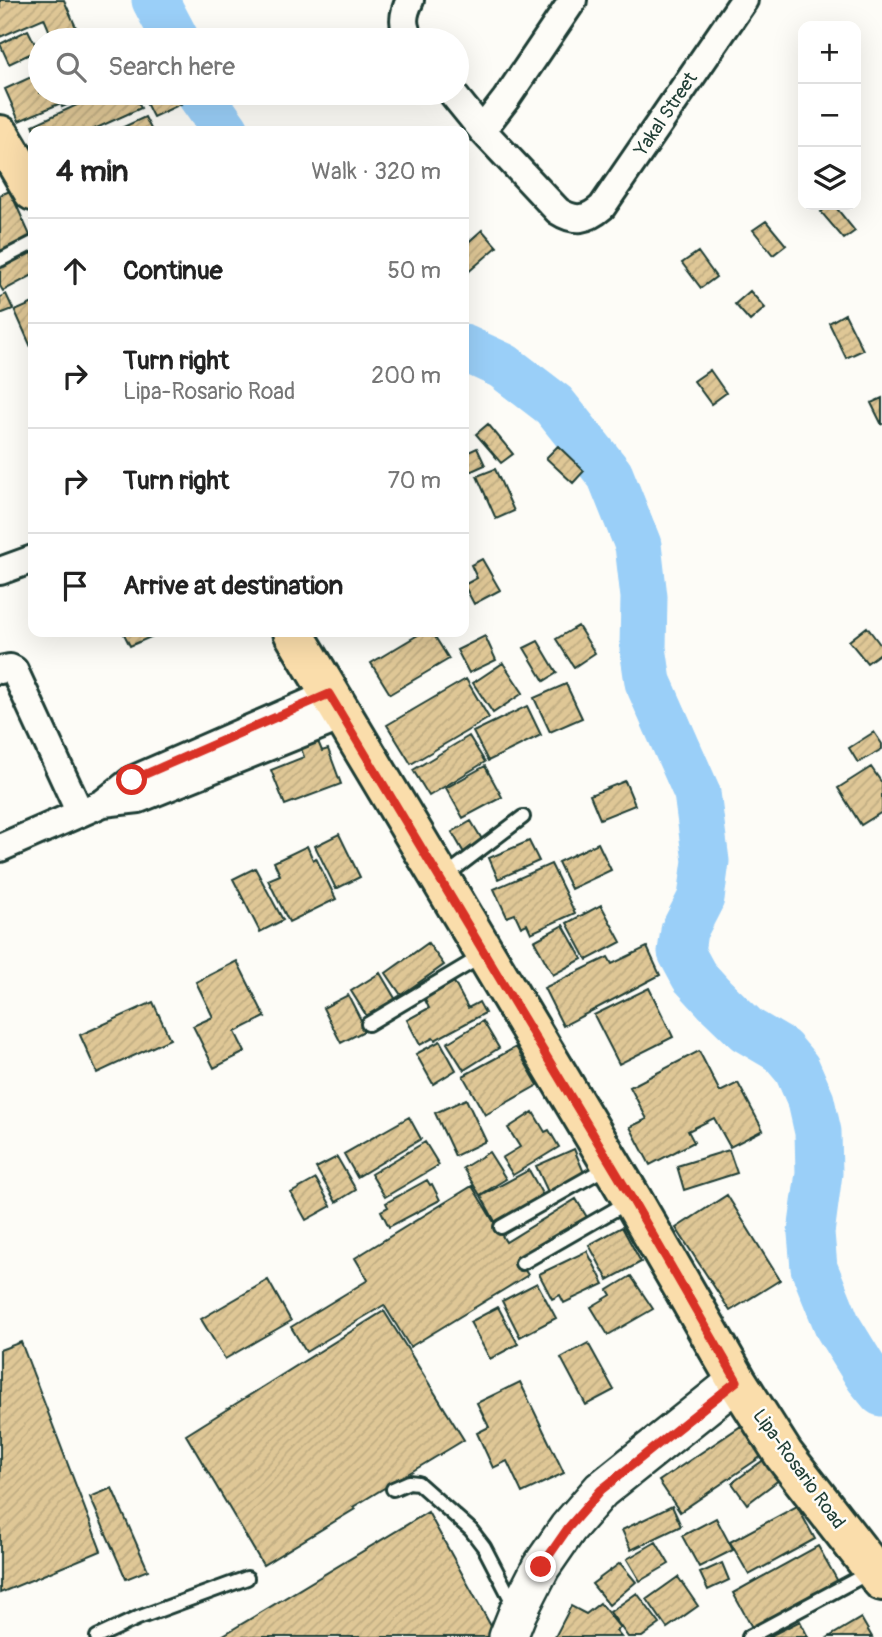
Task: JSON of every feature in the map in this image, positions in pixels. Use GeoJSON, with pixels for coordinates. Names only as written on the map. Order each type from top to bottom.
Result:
{"type":"FeatureCollection","features":[{"type":"Feature","properties":{"kind":"main road"},"geometry":{"type":"LineString","coordinates":[[0,135],[28,183]]}},
{"type":"Feature","properties":{"kind":"main road","name":"Lipa-Rosario Road"},"geometry":{"type":"LineString","coordinates":[[296,637],[632,1199],[737,1381],[784,1455],[878,1576]]}},
{"type":"Feature","properties":{"kind":"street"},"geometry":{"type":"LineString","coordinates":[[405,28],[404,14],[410,0]]}},
{"type":"Feature","properties":{"kind":"street"},"geometry":{"type":"LineString","coordinates":[[462,105],[482,130],[573,0]]}},
{"type":"Feature","properties":{"kind":"street","name":"Yakal Street"},"geometry":{"type":"LineString","coordinates":[[482,130],[558,211],[568,217],[580,219],[592,216],[602,207],[744,0]]}},
{"type":"Feature","properties":{"kind":"street"},"geometry":{"type":"LineString","coordinates":[[0,571],[28,561]]}},
{"type":"Feature","properties":{"kind":"street"},"geometry":{"type":"LineString","coordinates":[[0,670],[14,670],[91,808]]}},
{"type":"Feature","properties":{"kind":"street"},"geometry":{"type":"LineString","coordinates":[[0,848],[91,808],[132,780],[335,706]]}},
{"type":"Feature","properties":{"kind":"street"},"geometry":{"type":"LineString","coordinates":[[513,1624],[541,1567],[568,1528],[601,1490],[737,1381]]}},
{"type":"Feature","properties":{"kind":"lane"},"geometry":{"type":"LineString","coordinates":[[0,260],[28,246]]}},
{"type":"Feature","properties":{"kind":"lane"},"geometry":{"type":"LineString","coordinates":[[441,879],[523,817]]}},
{"type":"Feature","properties":{"kind":"lane"},"geometry":{"type":"LineString","coordinates":[[368,1024],[486,954]]}},
{"type":"Feature","properties":{"kind":"lane"},"geometry":{"type":"LineString","coordinates":[[501,1227],[611,1164]]}},
{"type":"Feature","properties":{"kind":"lane"},"geometry":{"type":"LineString","coordinates":[[522,1263],[632,1199]]}},
{"type":"Feature","properties":{"kind":"lane"},"geometry":{"type":"LineString","coordinates":[[393,1489],[409,1482],[418,1483],[471,1530],[484,1547],[513,1624]]}},
{"type":"Feature","properties":{"kind":"lane"},"geometry":{"type":"LineString","coordinates":[[749,1637],[878,1576]]}},
{"type":"Feature","properties":{"kind":"lane"},"geometry":{"type":"LineString","coordinates":[[97,1637],[138,1618],[247,1578]]}},
{"type":"Feature","properties":{"kind":"building"},"geometry":{"type":"Polygon","coordinates":[[[0,0],[64,0],[76,28],[48,28],[44,18],[0,37],[0,0]]]}},
{"type":"Feature","properties":{"kind":"building"},"geometry":{"type":"Polygon","coordinates":[[[28,30],[28,55],[9,64],[0,44],[28,30]]]}},
{"type":"Feature","properties":{"kind":"building"},"geometry":{"type":"Polygon","coordinates":[[[28,78],[28,105],[56,105],[19,121],[5,89],[28,78]]]}},
{"type":"Feature","properties":{"kind":"building"},"geometry":{"type":"Polygon","coordinates":[[[77,105],[139,105],[141,108],[101,126],[33,125],[77,105]]]}},
{"type":"Feature","properties":{"kind":"building"},"geometry":{"type":"Polygon","coordinates":[[[147,105],[179,105],[153,117],[147,105]]]}},
{"type":"Feature","properties":{"kind":"building"},"geometry":{"type":"Polygon","coordinates":[[[145,117],[150,126],[126,126],[145,117]]]}},
{"type":"Feature","properties":{"kind":"building"},"geometry":{"type":"Polygon","coordinates":[[[10,191],[28,231],[28,244],[0,256],[0,195],[10,191]]]}},
{"type":"Feature","properties":{"kind":"building"},"geometry":{"type":"Polygon","coordinates":[[[838,210],[855,231],[844,239],[821,212],[838,210]]]}},
{"type":"Feature","properties":{"kind":"building"},"geometry":{"type":"Polygon","coordinates":[[[766,221],[786,245],[773,255],[753,230],[766,221]]]}},
{"type":"Feature","properties":{"kind":"building"},"geometry":{"type":"Polygon","coordinates":[[[482,230],[497,247],[469,271],[469,242],[482,230]]]}},
{"type":"Feature","properties":{"kind":"building"},"geometry":{"type":"Polygon","coordinates":[[[698,252],[716,277],[701,288],[682,263],[698,252]]]}},
{"type":"Feature","properties":{"kind":"building"},"geometry":{"type":"Polygon","coordinates":[[[28,254],[28,278],[3,291],[0,286],[0,268],[28,254]]]}},
{"type":"Feature","properties":{"kind":"building"},"geometry":{"type":"Polygon","coordinates":[[[750,291],[765,308],[750,321],[735,304],[750,291]]]}},
{"type":"Feature","properties":{"kind":"building"},"geometry":{"type":"Polygon","coordinates":[[[6,294],[13,309],[0,314],[0,297],[6,294]]]}},
{"type":"Feature","properties":{"kind":"building"},"geometry":{"type":"Polygon","coordinates":[[[28,305],[28,340],[15,311],[28,305]]]}},
{"type":"Feature","properties":{"kind":"building"},"geometry":{"type":"Polygon","coordinates":[[[845,314],[863,350],[846,358],[829,323],[845,314]]]}},
{"type":"Feature","properties":{"kind":"building"},"geometry":{"type":"Polygon","coordinates":[[[710,370],[726,393],[711,404],[694,381],[710,370]]]}},
{"type":"Feature","properties":{"kind":"building"},"geometry":{"type":"Polygon","coordinates":[[[882,398],[882,425],[871,403],[882,398]]]}},
{"type":"Feature","properties":{"kind":"building"},"geometry":{"type":"Polygon","coordinates":[[[488,424],[513,454],[501,463],[476,434],[488,424]]]}},
{"type":"Feature","properties":{"kind":"building"},"geometry":{"type":"Polygon","coordinates":[[[558,446],[584,471],[573,483],[546,458],[558,446]]]}},
{"type":"Feature","properties":{"kind":"building"},"geometry":{"type":"Polygon","coordinates":[[[477,448],[485,465],[469,472],[469,452],[477,448]]]}},
{"type":"Feature","properties":{"kind":"building"},"geometry":{"type":"Polygon","coordinates":[[[495,469],[514,511],[496,519],[477,476],[495,469]]]}},
{"type":"Feature","properties":{"kind":"building"},"geometry":{"type":"Polygon","coordinates":[[[482,559],[500,590],[474,604],[469,594],[469,582],[477,578],[471,565],[482,559]]]}},
{"type":"Feature","properties":{"kind":"building"},"geometry":{"type":"Polygon","coordinates":[[[578,626],[595,653],[574,667],[556,639],[578,626]]]}},
{"type":"Feature","properties":{"kind":"building"},"geometry":{"type":"Polygon","coordinates":[[[867,627],[882,647],[882,652],[867,663],[849,641],[867,627]]]}},
{"type":"Feature","properties":{"kind":"building"},"geometry":{"type":"Polygon","coordinates":[[[485,636],[496,660],[469,673],[457,650],[485,636]]]}},
{"type":"Feature","properties":{"kind":"building"},"geometry":{"type":"Polygon","coordinates":[[[126,637],[151,637],[130,646],[126,637]]]}},
{"type":"Feature","properties":{"kind":"building"},"geometry":{"type":"Polygon","coordinates":[[[415,637],[435,637],[449,659],[390,694],[371,663],[415,637]]]}},
{"type":"Feature","properties":{"kind":"building"},"geometry":{"type":"Polygon","coordinates":[[[538,641],[557,673],[544,681],[524,648],[538,641]]]}},
{"type":"Feature","properties":{"kind":"building"},"geometry":{"type":"Polygon","coordinates":[[[503,663],[523,693],[493,713],[473,683],[503,663]]]}},
{"type":"Feature","properties":{"kind":"building"},"geometry":{"type":"Polygon","coordinates":[[[466,679],[489,718],[411,764],[387,725],[466,679]]]}},
{"type":"Feature","properties":{"kind":"building"},"geometry":{"type":"Polygon","coordinates":[[[566,684],[582,718],[550,732],[534,698],[566,684]]]}},
{"type":"Feature","properties":{"kind":"building"},"geometry":{"type":"Polygon","coordinates":[[[527,706],[541,735],[488,761],[473,732],[527,706]]]}},
{"type":"Feature","properties":{"kind":"building"},"geometry":{"type":"Polygon","coordinates":[[[874,732],[882,744],[882,749],[858,763],[849,748],[874,732]]]}},
{"type":"Feature","properties":{"kind":"building"},"geometry":{"type":"Polygon","coordinates":[[[469,736],[485,762],[429,796],[413,770],[469,736]]]}},
{"type":"Feature","properties":{"kind":"building"},"geometry":{"type":"Polygon","coordinates":[[[317,739],[322,751],[328,749],[341,784],[285,805],[271,770],[304,757],[300,745],[317,739]]]}},
{"type":"Feature","properties":{"kind":"building"},"geometry":{"type":"Polygon","coordinates":[[[485,766],[502,797],[463,818],[446,788],[485,766]]]}},
{"type":"Feature","properties":{"kind":"building"},"geometry":{"type":"Polygon","coordinates":[[[871,767],[882,783],[882,812],[861,825],[838,788],[871,767]]]}},
{"type":"Feature","properties":{"kind":"building"},"geometry":{"type":"Polygon","coordinates":[[[625,781],[635,805],[600,819],[590,795],[625,781]]]}},
{"type":"Feature","properties":{"kind":"building"},"geometry":{"type":"Polygon","coordinates":[[[471,821],[483,841],[464,853],[452,832],[471,821]]]}},
{"type":"Feature","properties":{"kind":"building"},"geometry":{"type":"Polygon","coordinates":[[[339,834],[360,877],[336,889],[315,846],[339,834]]]}},
{"type":"Feature","properties":{"kind":"building"},"geometry":{"type":"Polygon","coordinates":[[[529,841],[539,861],[498,879],[489,858],[529,841]]]}},
{"type":"Feature","properties":{"kind":"building"},"geometry":{"type":"Polygon","coordinates":[[[598,843],[611,870],[571,889],[558,862],[598,843]]]}},
{"type":"Feature","properties":{"kind":"building"},"geometry":{"type":"Polygon","coordinates":[[[307,846],[313,860],[316,858],[336,899],[289,922],[268,880],[280,875],[274,862],[307,846]]]}},
{"type":"Feature","properties":{"kind":"building"},"geometry":{"type":"Polygon","coordinates":[[[551,864],[575,913],[531,933],[527,924],[521,927],[515,914],[507,917],[494,889],[551,864]]]}},
{"type":"Feature","properties":{"kind":"building"},"geometry":{"type":"Polygon","coordinates":[[[255,868],[283,920],[260,932],[233,879],[255,868]]]}},
{"type":"Feature","properties":{"kind":"building"},"geometry":{"type":"Polygon","coordinates":[[[601,905],[621,942],[587,960],[567,923],[601,905]]]}},
{"type":"Feature","properties":{"kind":"building"},"geometry":{"type":"Polygon","coordinates":[[[563,925],[582,959],[553,975],[534,941],[563,925]]]}},
{"type":"Feature","properties":{"kind":"building"},"geometry":{"type":"Polygon","coordinates":[[[428,943],[444,965],[401,995],[386,973],[428,943]]]}},
{"type":"Feature","properties":{"kind":"building"},"geometry":{"type":"Polygon","coordinates":[[[647,947],[660,975],[563,1026],[544,988],[608,957],[612,964],[647,947]]]}},
{"type":"Feature","properties":{"kind":"building"},"geometry":{"type":"Polygon","coordinates":[[[237,961],[265,1017],[235,1032],[245,1052],[214,1068],[193,1026],[213,1017],[196,982],[237,961]]]}},
{"type":"Feature","properties":{"kind":"building"},"geometry":{"type":"Polygon","coordinates":[[[380,973],[396,1000],[368,1018],[351,991],[380,973]]]}},
{"type":"Feature","properties":{"kind":"building"},"geometry":{"type":"Polygon","coordinates":[[[454,982],[468,1008],[479,1002],[485,1013],[435,1040],[433,1038],[420,1045],[407,1020],[429,1008],[424,998],[454,982]]]}},
{"type":"Feature","properties":{"kind":"building"},"geometry":{"type":"Polygon","coordinates":[[[649,988],[673,1037],[619,1064],[594,1015],[649,988]]]}},
{"type":"Feature","properties":{"kind":"building"},"geometry":{"type":"Polygon","coordinates":[[[348,995],[366,1030],[341,1043],[323,1008],[348,995]]]}},
{"type":"Feature","properties":{"kind":"building"},"geometry":{"type":"Polygon","coordinates":[[[153,1002],[170,1039],[97,1073],[80,1035],[153,1002]]]}},
{"type":"Feature","properties":{"kind":"building"},"geometry":{"type":"Polygon","coordinates":[[[483,1021],[499,1048],[464,1070],[447,1043],[483,1021]]]}},
{"type":"Feature","properties":{"kind":"building"},"geometry":{"type":"Polygon","coordinates":[[[440,1041],[456,1070],[433,1084],[416,1054],[440,1041]]]}},
{"type":"Feature","properties":{"kind":"building"},"geometry":{"type":"Polygon","coordinates":[[[516,1047],[538,1085],[485,1115],[463,1076],[516,1047]]]}},
{"type":"Feature","properties":{"kind":"building"},"geometry":{"type":"Polygon","coordinates":[[[699,1051],[720,1092],[738,1083],[763,1130],[730,1147],[714,1118],[688,1131],[694,1142],[650,1165],[630,1127],[647,1119],[630,1087],[699,1051]]]}},
{"type":"Feature","properties":{"kind":"building"},"geometry":{"type":"Polygon","coordinates":[[[466,1099],[486,1141],[455,1156],[435,1113],[466,1099]]]}},
{"type":"Feature","properties":{"kind":"building"},"geometry":{"type":"Polygon","coordinates":[[[533,1112],[545,1132],[549,1130],[559,1147],[513,1175],[502,1158],[520,1147],[508,1128],[533,1112]]]}},
{"type":"Feature","properties":{"kind":"building"},"geometry":{"type":"Polygon","coordinates":[[[409,1117],[421,1139],[357,1177],[344,1154],[409,1117]]]}},
{"type":"Feature","properties":{"kind":"building"},"geometry":{"type":"Polygon","coordinates":[[[425,1142],[439,1165],[385,1197],[371,1174],[425,1142]]]}},
{"type":"Feature","properties":{"kind":"building"},"geometry":{"type":"Polygon","coordinates":[[[574,1149],[585,1175],[548,1192],[536,1166],[574,1149]]]}},
{"type":"Feature","properties":{"kind":"building"},"geometry":{"type":"Polygon","coordinates":[[[729,1150],[737,1173],[684,1190],[677,1166],[729,1150]]]}},
{"type":"Feature","properties":{"kind":"building"},"geometry":{"type":"Polygon","coordinates":[[[489,1152],[506,1179],[480,1195],[463,1168],[489,1152]]]}},
{"type":"Feature","properties":{"kind":"building"},"geometry":{"type":"Polygon","coordinates":[[[337,1157],[356,1190],[336,1202],[316,1168],[337,1157]]]}},
{"type":"Feature","properties":{"kind":"building"},"geometry":{"type":"Polygon","coordinates":[[[529,1170],[545,1199],[497,1225],[481,1196],[529,1170]]]}},
{"type":"Feature","properties":{"kind":"building"},"geometry":{"type":"Polygon","coordinates":[[[316,1179],[331,1206],[306,1220],[291,1193],[316,1179]]]}},
{"type":"Feature","properties":{"kind":"building"},"geometry":{"type":"Polygon","coordinates":[[[427,1180],[440,1200],[389,1227],[381,1211],[388,1207],[386,1203],[427,1180]]]}},
{"type":"Feature","properties":{"kind":"building"},"geometry":{"type":"Polygon","coordinates":[[[472,1186],[506,1242],[576,1199],[588,1219],[519,1261],[528,1275],[410,1347],[384,1305],[306,1352],[291,1327],[368,1280],[355,1258],[472,1186]]]}},
{"type":"Feature","properties":{"kind":"building"},"geometry":{"type":"Polygon","coordinates":[[[727,1195],[780,1280],[730,1311],[676,1228],[727,1195]]]}},
{"type":"Feature","properties":{"kind":"building"},"geometry":{"type":"Polygon","coordinates":[[[622,1227],[641,1262],[608,1280],[589,1245],[622,1227]]]}},
{"type":"Feature","properties":{"kind":"building"},"geometry":{"type":"Polygon","coordinates":[[[587,1251],[604,1284],[564,1303],[560,1295],[552,1299],[539,1274],[587,1251]]]}},
{"type":"Feature","properties":{"kind":"building"},"geometry":{"type":"Polygon","coordinates":[[[631,1276],[653,1309],[608,1335],[591,1307],[611,1295],[608,1290],[631,1276]]]}},
{"type":"Feature","properties":{"kind":"building"},"geometry":{"type":"Polygon","coordinates":[[[268,1280],[291,1321],[225,1359],[201,1319],[268,1280]]]}},
{"type":"Feature","properties":{"kind":"building"},"geometry":{"type":"Polygon","coordinates":[[[537,1283],[556,1318],[520,1337],[502,1301],[537,1283]]]}},
{"type":"Feature","properties":{"kind":"building"},"geometry":{"type":"Polygon","coordinates":[[[498,1307],[518,1344],[490,1359],[470,1322],[498,1307]]]}},
{"type":"Feature","properties":{"kind":"building"},"geometry":{"type":"Polygon","coordinates":[[[384,1311],[464,1440],[263,1565],[186,1435],[384,1311]]]}},
{"type":"Feature","properties":{"kind":"building"},"geometry":{"type":"Polygon","coordinates":[[[21,1342],[101,1551],[0,1593],[0,1350],[21,1342]]]}},
{"type":"Feature","properties":{"kind":"building"},"geometry":{"type":"Polygon","coordinates":[[[588,1343],[614,1390],[586,1405],[561,1358],[588,1343]]]}},
{"type":"Feature","properties":{"kind":"building"},"geometry":{"type":"Polygon","coordinates":[[[520,1382],[564,1473],[522,1493],[507,1461],[493,1468],[477,1433],[489,1427],[477,1403],[520,1382]]]}},
{"type":"Feature","properties":{"kind":"building"},"geometry":{"type":"Polygon","coordinates":[[[741,1426],[762,1456],[680,1512],[659,1481],[741,1426]]]}},
{"type":"Feature","properties":{"kind":"building"},"geometry":{"type":"Polygon","coordinates":[[[765,1459],[780,1479],[747,1504],[732,1483],[765,1459]]]}},
{"type":"Feature","properties":{"kind":"building"},"geometry":{"type":"Polygon","coordinates":[[[112,1488],[148,1570],[126,1579],[90,1497],[112,1488]]]}},
{"type":"Feature","properties":{"kind":"building"},"geometry":{"type":"Polygon","coordinates":[[[672,1506],[681,1526],[631,1550],[622,1530],[672,1506]]]}},
{"type":"Feature","properties":{"kind":"building"},"geometry":{"type":"Polygon","coordinates":[[[797,1506],[815,1539],[749,1575],[730,1542],[797,1506]]]}},
{"type":"Feature","properties":{"kind":"building"},"geometry":{"type":"Polygon","coordinates":[[[428,1512],[497,1637],[220,1637],[428,1512]]]}},
{"type":"Feature","properties":{"kind":"building"},"geometry":{"type":"Polygon","coordinates":[[[716,1518],[733,1550],[699,1567],[682,1536],[716,1518]]]}},
{"type":"Feature","properties":{"kind":"building"},"geometry":{"type":"Polygon","coordinates":[[[656,1542],[669,1564],[640,1581],[627,1559],[656,1542]]]}},
{"type":"Feature","properties":{"kind":"building"},"geometry":{"type":"Polygon","coordinates":[[[818,1546],[840,1585],[755,1633],[733,1593],[818,1546]]]}},
{"type":"Feature","properties":{"kind":"building"},"geometry":{"type":"Polygon","coordinates":[[[620,1563],[636,1582],[609,1605],[592,1584],[620,1563]]]}},
{"type":"Feature","properties":{"kind":"building"},"geometry":{"type":"Polygon","coordinates":[[[722,1563],[729,1580],[708,1590],[700,1573],[722,1563]]]}},
{"type":"Feature","properties":{"kind":"building"},"geometry":{"type":"Polygon","coordinates":[[[678,1577],[698,1606],[667,1628],[647,1599],[678,1577]]]}},
{"type":"Feature","properties":{"kind":"building"},"geometry":{"type":"Polygon","coordinates":[[[637,1593],[660,1624],[642,1637],[628,1637],[610,1612],[637,1593]]]}},
{"type":"Feature","properties":{"kind":"building"},"geometry":{"type":"Polygon","coordinates":[[[600,1603],[620,1628],[616,1631],[621,1637],[555,1637],[571,1606],[586,1614],[600,1603]]]}},
{"type":"Feature","properties":{"kind":"building"},"geometry":{"type":"Polygon","coordinates":[[[861,1618],[872,1637],[829,1637],[861,1618]]]}},
{"type":"Feature","properties":{"kind":"building"},"geometry":{"type":"Polygon","coordinates":[[[800,1621],[808,1637],[768,1637],[800,1621]]]}},
{"type":"Feature","properties":{"kind":"waterway"},"geometry":{"type":"LineString","coordinates":[[155,0],[170,28]]}},
{"type":"Feature","properties":{"kind":"waterway"},"geometry":{"type":"LineString","coordinates":[[208,105],[222,126]]}},
{"type":"Feature","properties":{"kind":"waterway"},"geometry":{"type":"LineString","coordinates":[[469,350],[503,366],[554,405],[610,475],[638,545],[644,597],[643,648],[648,682],[697,793],[706,861],[701,898],[684,931],[681,952],[694,976],[715,999],[747,1030],[781,1050],[797,1069],[811,1101],[818,1132],[819,1173],[811,1233],[814,1268],[838,1327],[868,1376],[882,1393]]}},
{"type":"Feature","properties":{"kind":"route"},"geometry":{"type":"LineString","coordinates":[[132,780],[329,694],[632,1199],[737,1381],[601,1490],[568,1528],[541,1567]]}}]}
